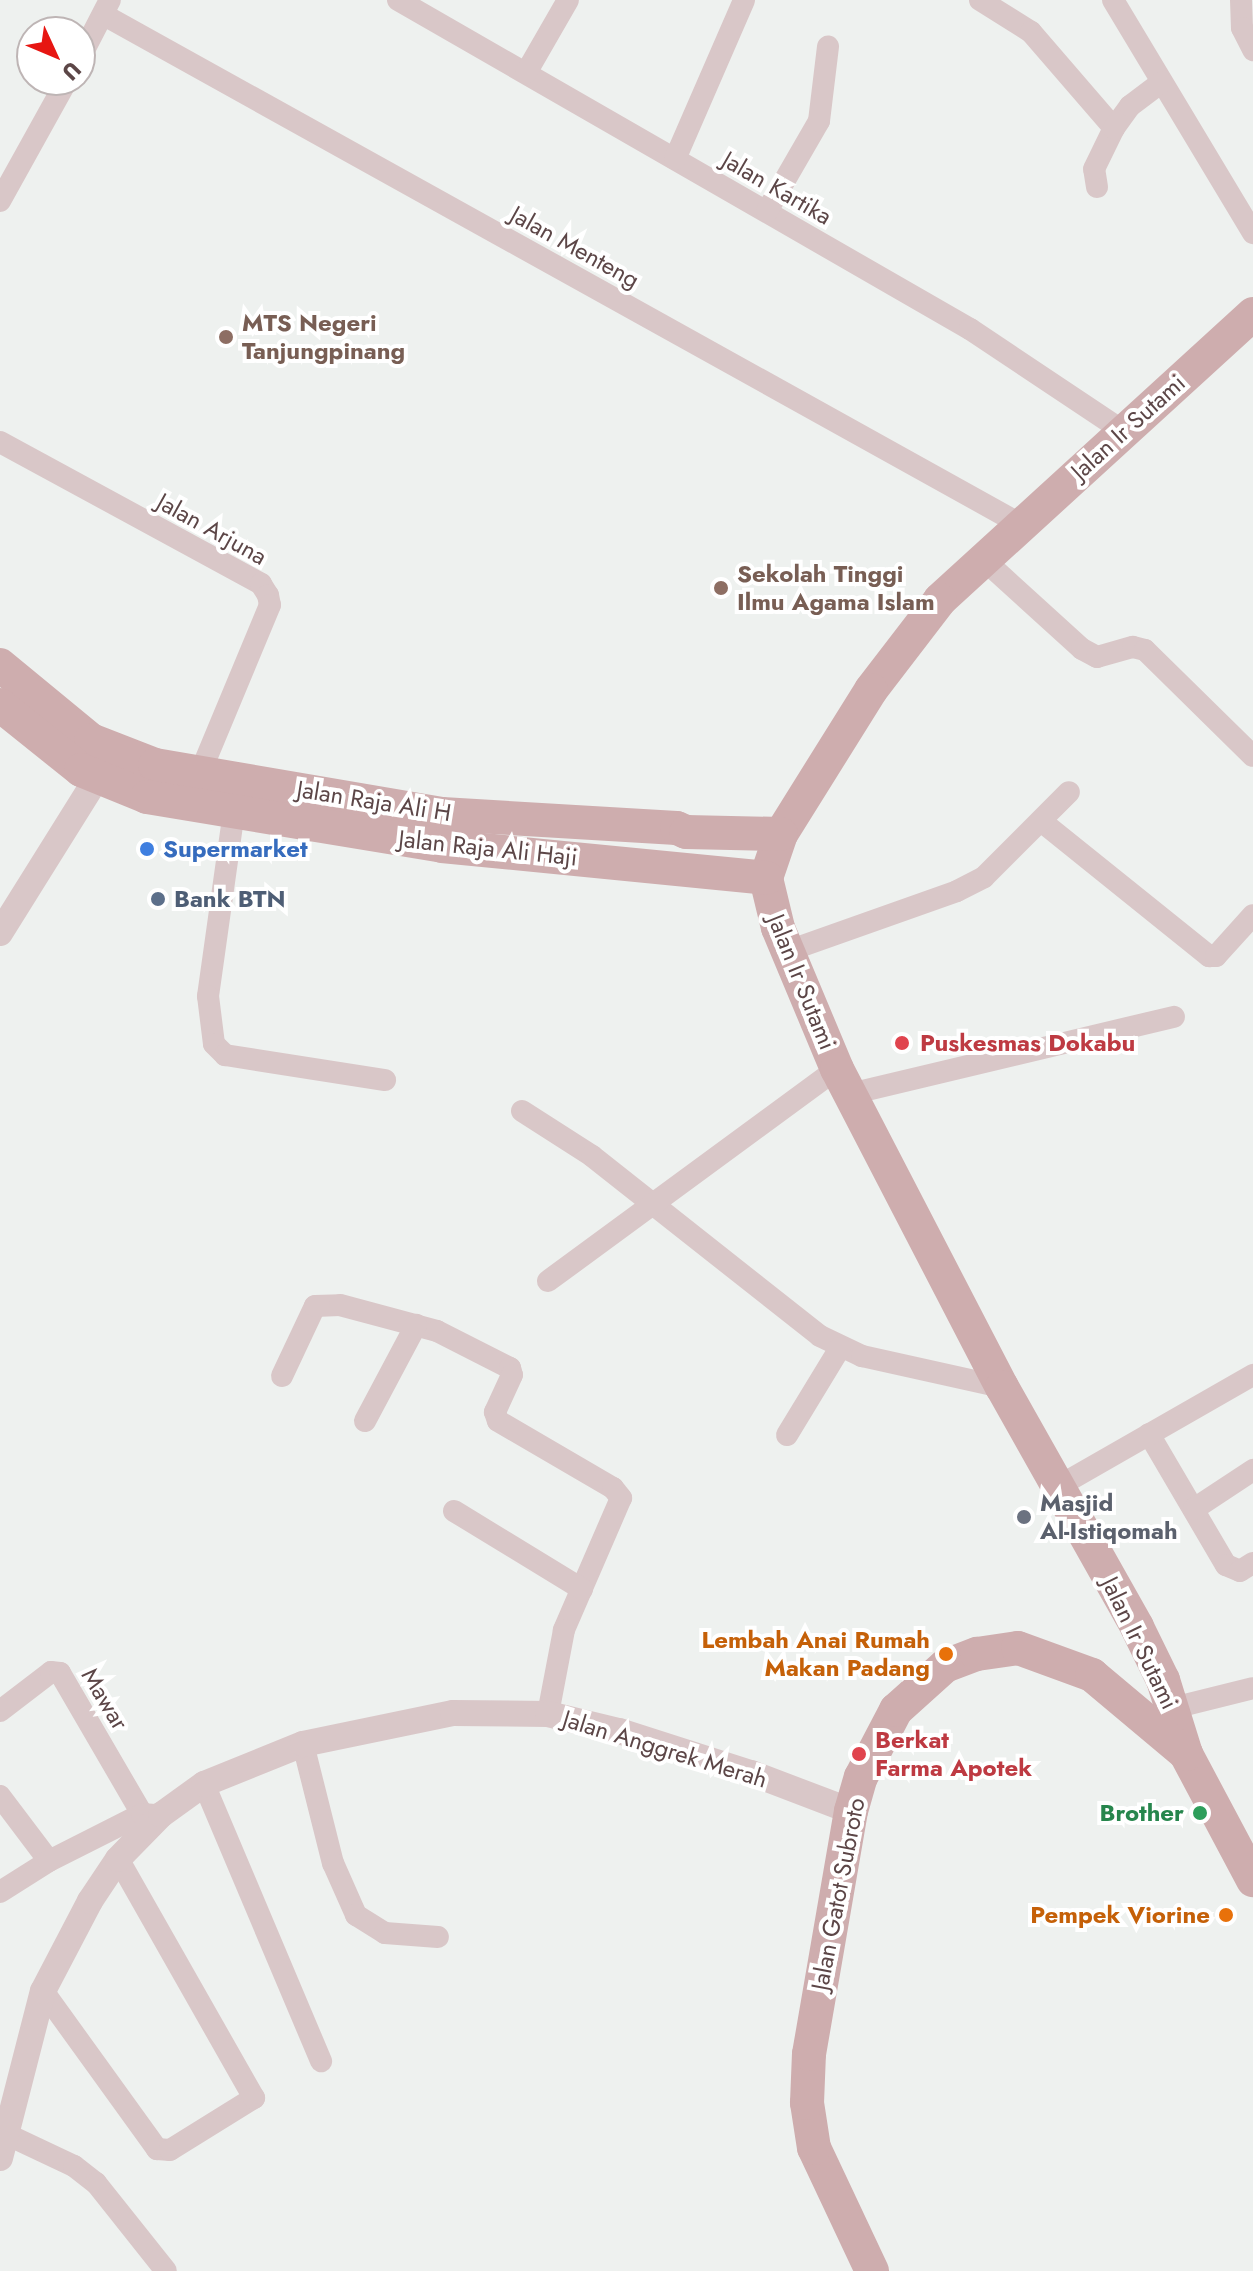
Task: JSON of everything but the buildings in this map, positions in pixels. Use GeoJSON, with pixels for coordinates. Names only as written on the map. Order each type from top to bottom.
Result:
{"type":"FeatureCollection","features":[{"type":"Feature","properties":{"kind":"main road","name":"Jalan Ir Sutami"},"geometry":{"type":"LineString","coordinates":[[1186,1754],[1173,1708],[1137,1627],[1002,1387],[844,1081],[778,928],[766,878],[781,834],[871,690],[940,600],[1253,314]]}},
{"type":"Feature","properties":{"kind":"main road","name":"Jalan Raja Ali H"},"geometry":{"type":"LineString","coordinates":[[0,665],[70,744],[113,751],[155,765],[442,814],[677,828],[686,832],[781,834]]}},
{"type":"Feature","properties":{"kind":"main road","name":"Jalan Raja Ali Haji"},"geometry":{"type":"LineString","coordinates":[[0,705],[70,744],[97,778],[147,797],[442,846],[766,878]]}},
{"type":"Feature","properties":{"kind":"main road"},"geometry":{"type":"LineString","coordinates":[[1092,1675],[1117,1670],[1123,1665],[1137,1627]]}},
{"type":"Feature","properties":{"kind":"main road","name":"Jalan Gatot Subroto"},"geometry":{"type":"LineString","coordinates":[[872,2271],[814,2148],[807,2103],[809,2054],[851,1811],[861,1777],[896,1710],[945,1666],[977,1654],[1018,1648],[1092,1675],[1186,1754]]}},
{"type":"Feature","properties":{"kind":"main road"},"geometry":{"type":"LineString","coordinates":[[1186,1754],[1253,1880]]}},
{"type":"Feature","properties":{"kind":"street"},"geometry":{"type":"LineString","coordinates":[[526,73],[568,0]]}},
{"type":"Feature","properties":{"kind":"street"},"geometry":{"type":"LineString","coordinates":[[675,159],[744,0]]}},
{"type":"Feature","properties":{"kind":"street"},"geometry":{"type":"LineString","coordinates":[[980,0],[1031,32],[1114,128]]}},
{"type":"Feature","properties":{"kind":"street"},"geometry":{"type":"LineString","coordinates":[[1113,0],[1253,233]]}},
{"type":"Feature","properties":{"kind":"street"},"geometry":{"type":"LineString","coordinates":[[1241,0],[1242,28],[1253,50]]}},
{"type":"Feature","properties":{"kind":"street","name":"Jalan Kartika"},"geometry":{"type":"LineString","coordinates":[[409,3],[970,329],[1123,431]]}},
{"type":"Feature","properties":{"kind":"street"},"geometry":{"type":"LineString","coordinates":[[96,28],[107,8]]}},
{"type":"Feature","properties":{"kind":"street","name":"Jalan Menteng"},"geometry":{"type":"LineString","coordinates":[[107,8],[1020,524]]}},
{"type":"Feature","properties":{"kind":"street"},"geometry":{"type":"LineString","coordinates":[[767,211],[819,121],[828,47]]}},
{"type":"Feature","properties":{"kind":"street"},"geometry":{"type":"LineString","coordinates":[[1097,187],[1094,169],[1114,128],[1130,106],[1161,83]]}},
{"type":"Feature","properties":{"kind":"street"},"geometry":{"type":"LineString","coordinates":[[0,201],[58,96]]}},
{"type":"Feature","properties":{"kind":"street","name":"Jalan Arjuna"},"geometry":{"type":"LineString","coordinates":[[0,442],[261,584],[268,595],[270,605],[200,773]]}},
{"type":"Feature","properties":{"kind":"street"},"geometry":{"type":"LineString","coordinates":[[983,559],[1082,649],[1097,657],[1133,647],[1145,650],[1253,756]]}},
{"type":"Feature","properties":{"kind":"street"},"geometry":{"type":"LineString","coordinates":[[0,933],[97,778]]}},
{"type":"Feature","properties":{"kind":"street"},"geometry":{"type":"LineString","coordinates":[[788,951],[957,891],[984,877],[1069,792]]}},
{"type":"Feature","properties":{"kind":"street"},"geometry":{"type":"LineString","coordinates":[[234,811],[208,996],[214,1044],[225,1055],[385,1080]]}},
{"type":"Feature","properties":{"kind":"street"},"geometry":{"type":"LineString","coordinates":[[1041,821],[1209,956],[1216,956],[1253,915]]}},
{"type":"Feature","properties":{"kind":"street"},"geometry":{"type":"LineString","coordinates":[[548,1281],[653,1205],[844,1081],[1174,1017]]}},
{"type":"Feature","properties":{"kind":"street"},"geometry":{"type":"LineString","coordinates":[[522,1111],[592,1156],[783,1310],[840,1348],[1002,1387]]}},
{"type":"Feature","properties":{"kind":"street"},"geometry":{"type":"LineString","coordinates":[[282,1376],[315,1306],[340,1305],[437,1331],[510,1368],[512,1375],[495,1412],[498,1421],[613,1488],[621,1498],[564,1630],[548,1714]]}},
{"type":"Feature","properties":{"kind":"street"},"geometry":{"type":"LineString","coordinates":[[365,1421],[416,1325]]}},
{"type":"Feature","properties":{"kind":"street"},"geometry":{"type":"LineString","coordinates":[[787,1435],[840,1348]]}},
{"type":"Feature","properties":{"kind":"street"},"geometry":{"type":"LineString","coordinates":[[1059,1486],[1253,1375]]}},
{"type":"Feature","properties":{"kind":"street"},"geometry":{"type":"LineString","coordinates":[[1149,1434],[1226,1565],[1240,1571],[1253,1563]]}},
{"type":"Feature","properties":{"kind":"street"},"geometry":{"type":"LineString","coordinates":[[1194,1509],[1253,1470]]}},
{"type":"Feature","properties":{"kind":"street"},"geometry":{"type":"LineString","coordinates":[[454,1511],[582,1589]]}},
{"type":"Feature","properties":{"kind":"street","name":"Mawar"},"geometry":{"type":"LineString","coordinates":[[0,1711],[51,1672],[60,1673],[152,1815]]}},
{"type":"Feature","properties":{"kind":"street"},"geometry":{"type":"LineString","coordinates":[[1173,1708],[1253,1688]]}},
{"type":"Feature","properties":{"kind":"street","name":"Jalan Anggrek Merah"},"geometry":{"type":"LineString","coordinates":[[3,2146],[43,1991],[90,1901],[118,1859],[152,1815],[204,1784],[303,1744],[453,1713],[548,1714],[619,1731],[751,1773],[851,1811]]}},
{"type":"Feature","properties":{"kind":"street"},"geometry":{"type":"LineString","coordinates":[[303,1744],[333,1863],[356,1915],[385,1933],[438,1937]]}},
{"type":"Feature","properties":{"kind":"street"},"geometry":{"type":"LineString","coordinates":[[204,1784],[321,2061]]}},
{"type":"Feature","properties":{"kind":"street"},"geometry":{"type":"LineString","coordinates":[[0,1796],[49,1861]]}},
{"type":"Feature","properties":{"kind":"street"},"geometry":{"type":"LineString","coordinates":[[1,1889],[49,1861],[152,1815]]}},
{"type":"Feature","properties":{"kind":"street"},"geometry":{"type":"LineString","coordinates":[[43,1991],[157,2149],[170,2150],[254,2098],[118,1859]]}},
{"type":"Feature","properties":{"kind":"street"},"geometry":{"type":"LineString","coordinates":[[3,2146],[74,2166],[96,2183],[166,2271]]}},
{"type":"Feature","properties":{"kind":"place","name":"MTS Negeri Tanjungpinang"},"geometry":{"type":"Point","coordinates":[226,337]}},
{"type":"Feature","properties":{"kind":"place","name":"Sekolah Tinggi Ilmu Agama Islam"},"geometry":{"type":"Point","coordinates":[721,588]}},
{"type":"Feature","properties":{"kind":"place","name":"Supermarket"},"geometry":{"type":"Point","coordinates":[147,849]}},
{"type":"Feature","properties":{"kind":"place","name":"Bank BTN"},"geometry":{"type":"Point","coordinates":[158,899]}},
{"type":"Feature","properties":{"kind":"place","name":"Puskesmas Dokabu"},"geometry":{"type":"Point","coordinates":[902,1043]}},
{"type":"Feature","properties":{"kind":"place","name":"Masjid Al-Istiqomah"},"geometry":{"type":"Point","coordinates":[1024,1517]}},
{"type":"Feature","properties":{"kind":"place","name":"Lembah Anai Rumah Makan Padang"},"geometry":{"type":"Point","coordinates":[946,1654]}},
{"type":"Feature","properties":{"kind":"place","name":"Berkat Farma Apotek"},"geometry":{"type":"Point","coordinates":[859,1754]}},
{"type":"Feature","properties":{"kind":"place","name":"Brother"},"geometry":{"type":"Point","coordinates":[1200,1813]}},
{"type":"Feature","properties":{"kind":"place","name":"Pempek Viorine"},"geometry":{"type":"Point","coordinates":[1226,1915]}}]}
